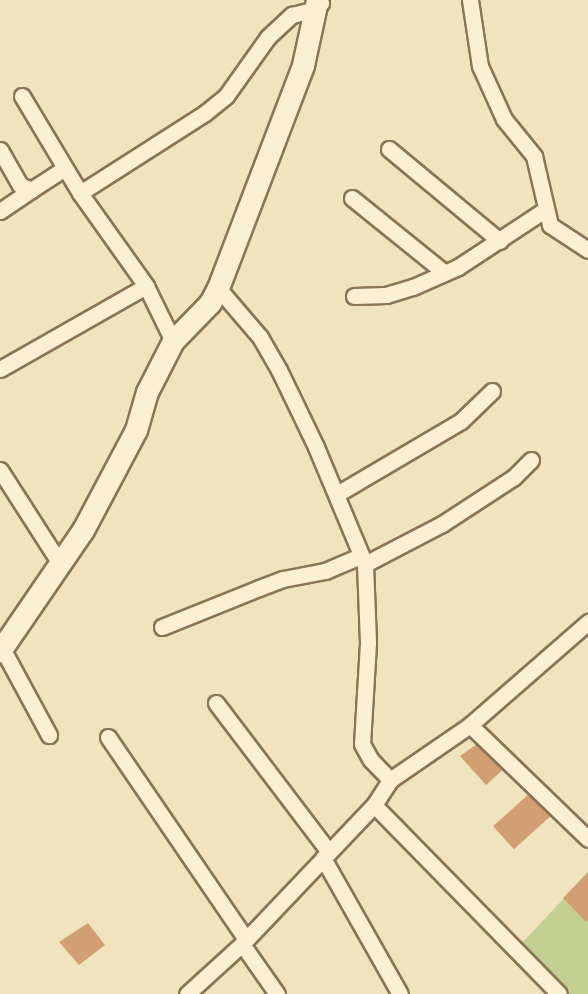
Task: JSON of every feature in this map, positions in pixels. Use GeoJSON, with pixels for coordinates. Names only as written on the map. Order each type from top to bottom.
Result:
{"type":"FeatureCollection","features":[{"type":"Feature","properties":{"kind":"street"},"geometry":{"type":"LineString","coordinates":[[470,0],[480,66],[504,119],[534,156],[550,225],[588,250]]}},
{"type":"Feature","properties":{"kind":"street"},"geometry":{"type":"LineString","coordinates":[[80,193],[205,113],[226,96],[268,37],[292,15],[319,3]]}},
{"type":"Feature","properties":{"kind":"street"},"geometry":{"type":"LineString","coordinates":[[49,735],[1,650],[82,530],[136,430],[147,393],[173,341],[210,303],[218,288],[303,65],[319,3]]}},
{"type":"Feature","properties":{"kind":"street"},"geometry":{"type":"LineString","coordinates":[[22,96],[80,193],[146,286],[173,341]]}},
{"type":"Feature","properties":{"kind":"street"},"geometry":{"type":"LineString","coordinates":[[389,148],[500,241]]}},
{"type":"Feature","properties":{"kind":"street"},"geometry":{"type":"LineString","coordinates":[[0,150],[20,185],[31,190]]}},
{"type":"Feature","properties":{"kind":"street"},"geometry":{"type":"LineString","coordinates":[[0,211],[66,168]]}},
{"type":"Feature","properties":{"kind":"street"},"geometry":{"type":"LineString","coordinates":[[352,198],[445,273]]}},
{"type":"Feature","properties":{"kind":"street"},"geometry":{"type":"LineString","coordinates":[[354,296],[386,295],[445,273],[500,241],[546,209]]}},
{"type":"Feature","properties":{"kind":"street"},"geometry":{"type":"LineString","coordinates":[[0,369],[146,286]]}},
{"type":"Feature","properties":{"kind":"street"},"geometry":{"type":"LineString","coordinates":[[218,288],[260,337],[274,362],[337,494],[363,560],[368,643],[362,744],[371,760],[390,780]]}},
{"type":"Feature","properties":{"kind":"street"},"geometry":{"type":"LineString","coordinates":[[337,494],[461,421],[492,391]]}},
{"type":"Feature","properties":{"kind":"street"},"geometry":{"type":"LineString","coordinates":[[162,627],[283,579],[325,571],[363,560],[442,524],[514,477],[531,460]]}},
{"type":"Feature","properties":{"kind":"street"},"geometry":{"type":"LineString","coordinates":[[0,470],[59,562]]}},
{"type":"Feature","properties":{"kind":"street"},"geometry":{"type":"LineString","coordinates":[[187,994],[244,941],[374,805],[390,780],[470,725],[588,622]]}},
{"type":"Feature","properties":{"kind":"street"},"geometry":{"type":"LineString","coordinates":[[216,703],[326,855],[400,994]]}},
{"type":"Feature","properties":{"kind":"street"},"geometry":{"type":"LineString","coordinates":[[470,725],[588,839]]}},
{"type":"Feature","properties":{"kind":"street"},"geometry":{"type":"LineString","coordinates":[[108,738],[277,994]]}},
{"type":"Feature","properties":{"kind":"street"},"geometry":{"type":"LineString","coordinates":[[374,805],[559,994]]}},
{"type":"Feature","properties":{"kind":"green space"},"geometry":{"type":"Polygon","coordinates":[[[588,873],[588,994],[564,994],[519,946],[588,873]]]}},
{"type":"Feature","properties":{"kind":"building"},"geometry":{"type":"Polygon","coordinates":[[[480,742],[507,766],[486,785],[460,756],[480,742]]]}},
{"type":"Feature","properties":{"kind":"building"},"geometry":{"type":"Polygon","coordinates":[[[531,792],[552,815],[514,849],[493,826],[531,792]]]}},
{"type":"Feature","properties":{"kind":"building"},"geometry":{"type":"Polygon","coordinates":[[[588,872],[588,920],[586,922],[563,898],[588,872]]]}},
{"type":"Feature","properties":{"kind":"building"},"geometry":{"type":"Polygon","coordinates":[[[88,923],[105,945],[79,965],[59,942],[88,923]]]}}]}
